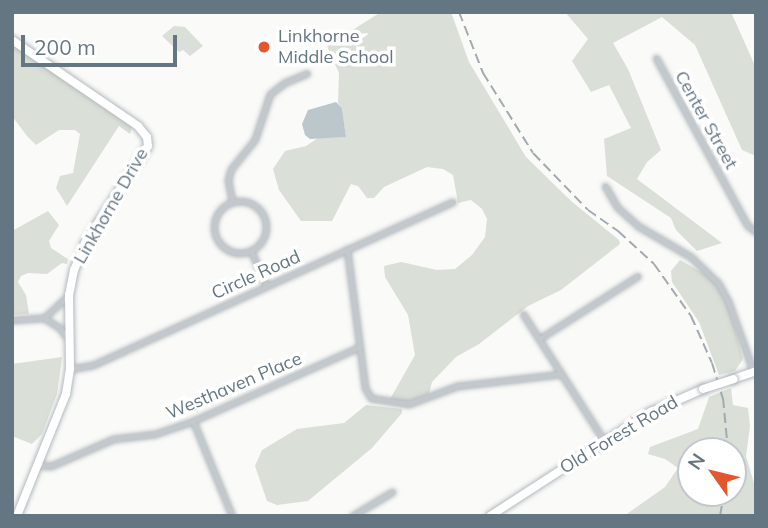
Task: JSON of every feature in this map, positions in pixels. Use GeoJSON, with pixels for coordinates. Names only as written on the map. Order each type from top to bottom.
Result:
{"type":"FeatureCollection","features":[{"type":"Feature","properties":{"kind":"main road","name":"Linkhorne Drive"},"geometry":{"type":"LineString","coordinates":[[12,40],[138,125],[147,137],[144,155],[85,243],[74,270],[69,295],[70,369],[63,404],[17,516]]}},
{"type":"Feature","properties":{"kind":"main road","name":"Old Forest Road"},"geometry":{"type":"LineString","coordinates":[[490,516],[670,402],[754,371]]}},
{"type":"Feature","properties":{"kind":"street","name":"Center Street"},"geometry":{"type":"LineString","coordinates":[[656,58],[754,231]]}},
{"type":"Feature","properties":{"kind":"street"},"geometry":{"type":"LineString","coordinates":[[232,201],[228,180],[231,169],[255,139],[270,94],[284,83],[307,73]]}},
{"type":"Feature","properties":{"kind":"street"},"geometry":{"type":"LineString","coordinates":[[605,186],[617,207],[638,226],[691,257],[718,284],[728,301],[754,371]]}},
{"type":"Feature","properties":{"kind":"street"},"geometry":{"type":"LineString","coordinates":[[232,201],[252,203],[264,215],[267,223],[263,239],[251,251],[229,250],[215,234],[218,212],[232,201]]}},
{"type":"Feature","properties":{"kind":"street","name":"Circle Road"},"geometry":{"type":"LineString","coordinates":[[70,369],[93,365],[453,202]]}},
{"type":"Feature","properties":{"kind":"street"},"geometry":{"type":"LineString","coordinates":[[347,249],[367,394],[387,402],[409,404],[457,386],[561,374]]}},
{"type":"Feature","properties":{"kind":"street"},"geometry":{"type":"LineString","coordinates":[[251,251],[266,285]]}},
{"type":"Feature","properties":{"kind":"street"},"geometry":{"type":"LineString","coordinates":[[539,339],[638,276]]}},
{"type":"Feature","properties":{"kind":"street"},"geometry":{"type":"LineString","coordinates":[[44,318],[69,295]]}},
{"type":"Feature","properties":{"kind":"street"},"geometry":{"type":"LineString","coordinates":[[523,314],[605,442]]}},
{"type":"Feature","properties":{"kind":"street"},"geometry":{"type":"LineString","coordinates":[[12,320],[44,318],[60,328],[69,341]]}},
{"type":"Feature","properties":{"kind":"street","name":"Westhaven Place"},"geometry":{"type":"LineString","coordinates":[[38,465],[51,466],[113,439],[155,434],[193,421],[359,347]]}},
{"type":"Feature","properties":{"kind":"street"},"geometry":{"type":"LineString","coordinates":[[193,421],[232,516]]}},
{"type":"Feature","properties":{"kind":"street"},"geometry":{"type":"LineString","coordinates":[[352,516],[391,492]]}},
{"type":"Feature","properties":{"kind":"shaded area"},"geometry":{"type":"Polygon","coordinates":[[[381,12],[451,12],[469,62],[526,157],[571,201],[619,240],[620,244],[561,290],[528,306],[479,344],[456,357],[432,382],[429,394],[411,401],[389,401],[415,355],[408,315],[385,277],[384,266],[401,262],[437,270],[455,269],[472,255],[485,237],[487,219],[482,209],[471,200],[458,203],[453,175],[443,169],[427,167],[384,187],[374,198],[367,198],[358,186],[351,184],[332,221],[301,221],[279,190],[273,169],[285,151],[306,146],[318,138],[346,137],[342,108],[338,103],[339,73],[327,46],[381,12]]]}},
{"type":"Feature","properties":{"kind":"shaded area"},"geometry":{"type":"Polygon","coordinates":[[[565,12],[731,12],[756,68],[756,156],[742,150],[695,45],[662,17],[613,43],[628,69],[661,150],[647,162],[637,179],[722,243],[697,251],[676,230],[671,218],[607,176],[604,139],[631,128],[609,85],[591,92],[572,61],[588,39],[565,12]]]}},
{"type":"Feature","properties":{"kind":"shaded area"},"geometry":{"type":"Polygon","coordinates":[[[174,26],[185,27],[203,46],[190,56],[183,50],[179,52],[162,36],[174,26]]]}},
{"type":"Feature","properties":{"kind":"shaded area"},"geometry":{"type":"Polygon","coordinates":[[[12,45],[132,127],[130,134],[119,126],[67,206],[56,188],[60,176],[73,173],[80,134],[75,130],[59,130],[36,145],[27,136],[12,116],[12,45]]]}},
{"type":"Feature","properties":{"kind":"shaded area"},"geometry":{"type":"Polygon","coordinates":[[[336,102],[342,108],[346,137],[310,139],[305,135],[302,124],[308,110],[336,102]]]}},
{"type":"Feature","properties":{"kind":"shaded area"},"geometry":{"type":"Polygon","coordinates":[[[48,211],[59,225],[49,241],[51,248],[68,259],[67,264],[62,263],[47,274],[28,273],[21,276],[18,282],[26,295],[29,314],[12,315],[12,231],[48,211]]]}},
{"type":"Feature","properties":{"kind":"shaded area"},"geometry":{"type":"Polygon","coordinates":[[[680,260],[712,278],[729,307],[743,359],[735,371],[719,375],[699,322],[672,282],[671,271],[680,260]]]}},
{"type":"Feature","properties":{"kind":"shaded area"},"geometry":{"type":"Polygon","coordinates":[[[62,357],[57,394],[42,434],[32,444],[12,436],[12,364],[62,357]]]}},
{"type":"Feature","properties":{"kind":"shaded area"},"geometry":{"type":"Polygon","coordinates":[[[731,388],[733,405],[748,408],[750,426],[747,448],[747,437],[677,437],[677,467],[665,459],[648,454],[650,447],[698,429],[709,397],[731,388]]]}},
{"type":"Feature","properties":{"kind":"shaded area"},"geometry":{"type":"Polygon","coordinates":[[[366,405],[402,409],[402,413],[372,448],[308,501],[277,505],[267,501],[255,466],[262,450],[297,429],[344,423],[366,405]]]}},
{"type":"Feature","properties":{"kind":"shaded area"},"geometry":{"type":"Polygon","coordinates":[[[747,459],[756,490],[756,516],[624,516],[665,487],[677,469],[677,507],[747,507],[747,459]]]}},
{"type":"Feature","properties":{"kind":"railway"},"geometry":{"type":"LineString","coordinates":[[459,12],[483,73],[533,153],[588,210],[618,231],[654,264],[691,316],[712,363],[723,398],[727,437]]}},
{"type":"Feature","properties":{"kind":"railway"},"geometry":{"type":"LineString","coordinates":[[720,516],[722,507]]}},
{"type":"Feature","properties":{"kind":"place","name":"Linkhorne Middle School"},"geometry":{"type":"Point","coordinates":[264,47]}}]}
